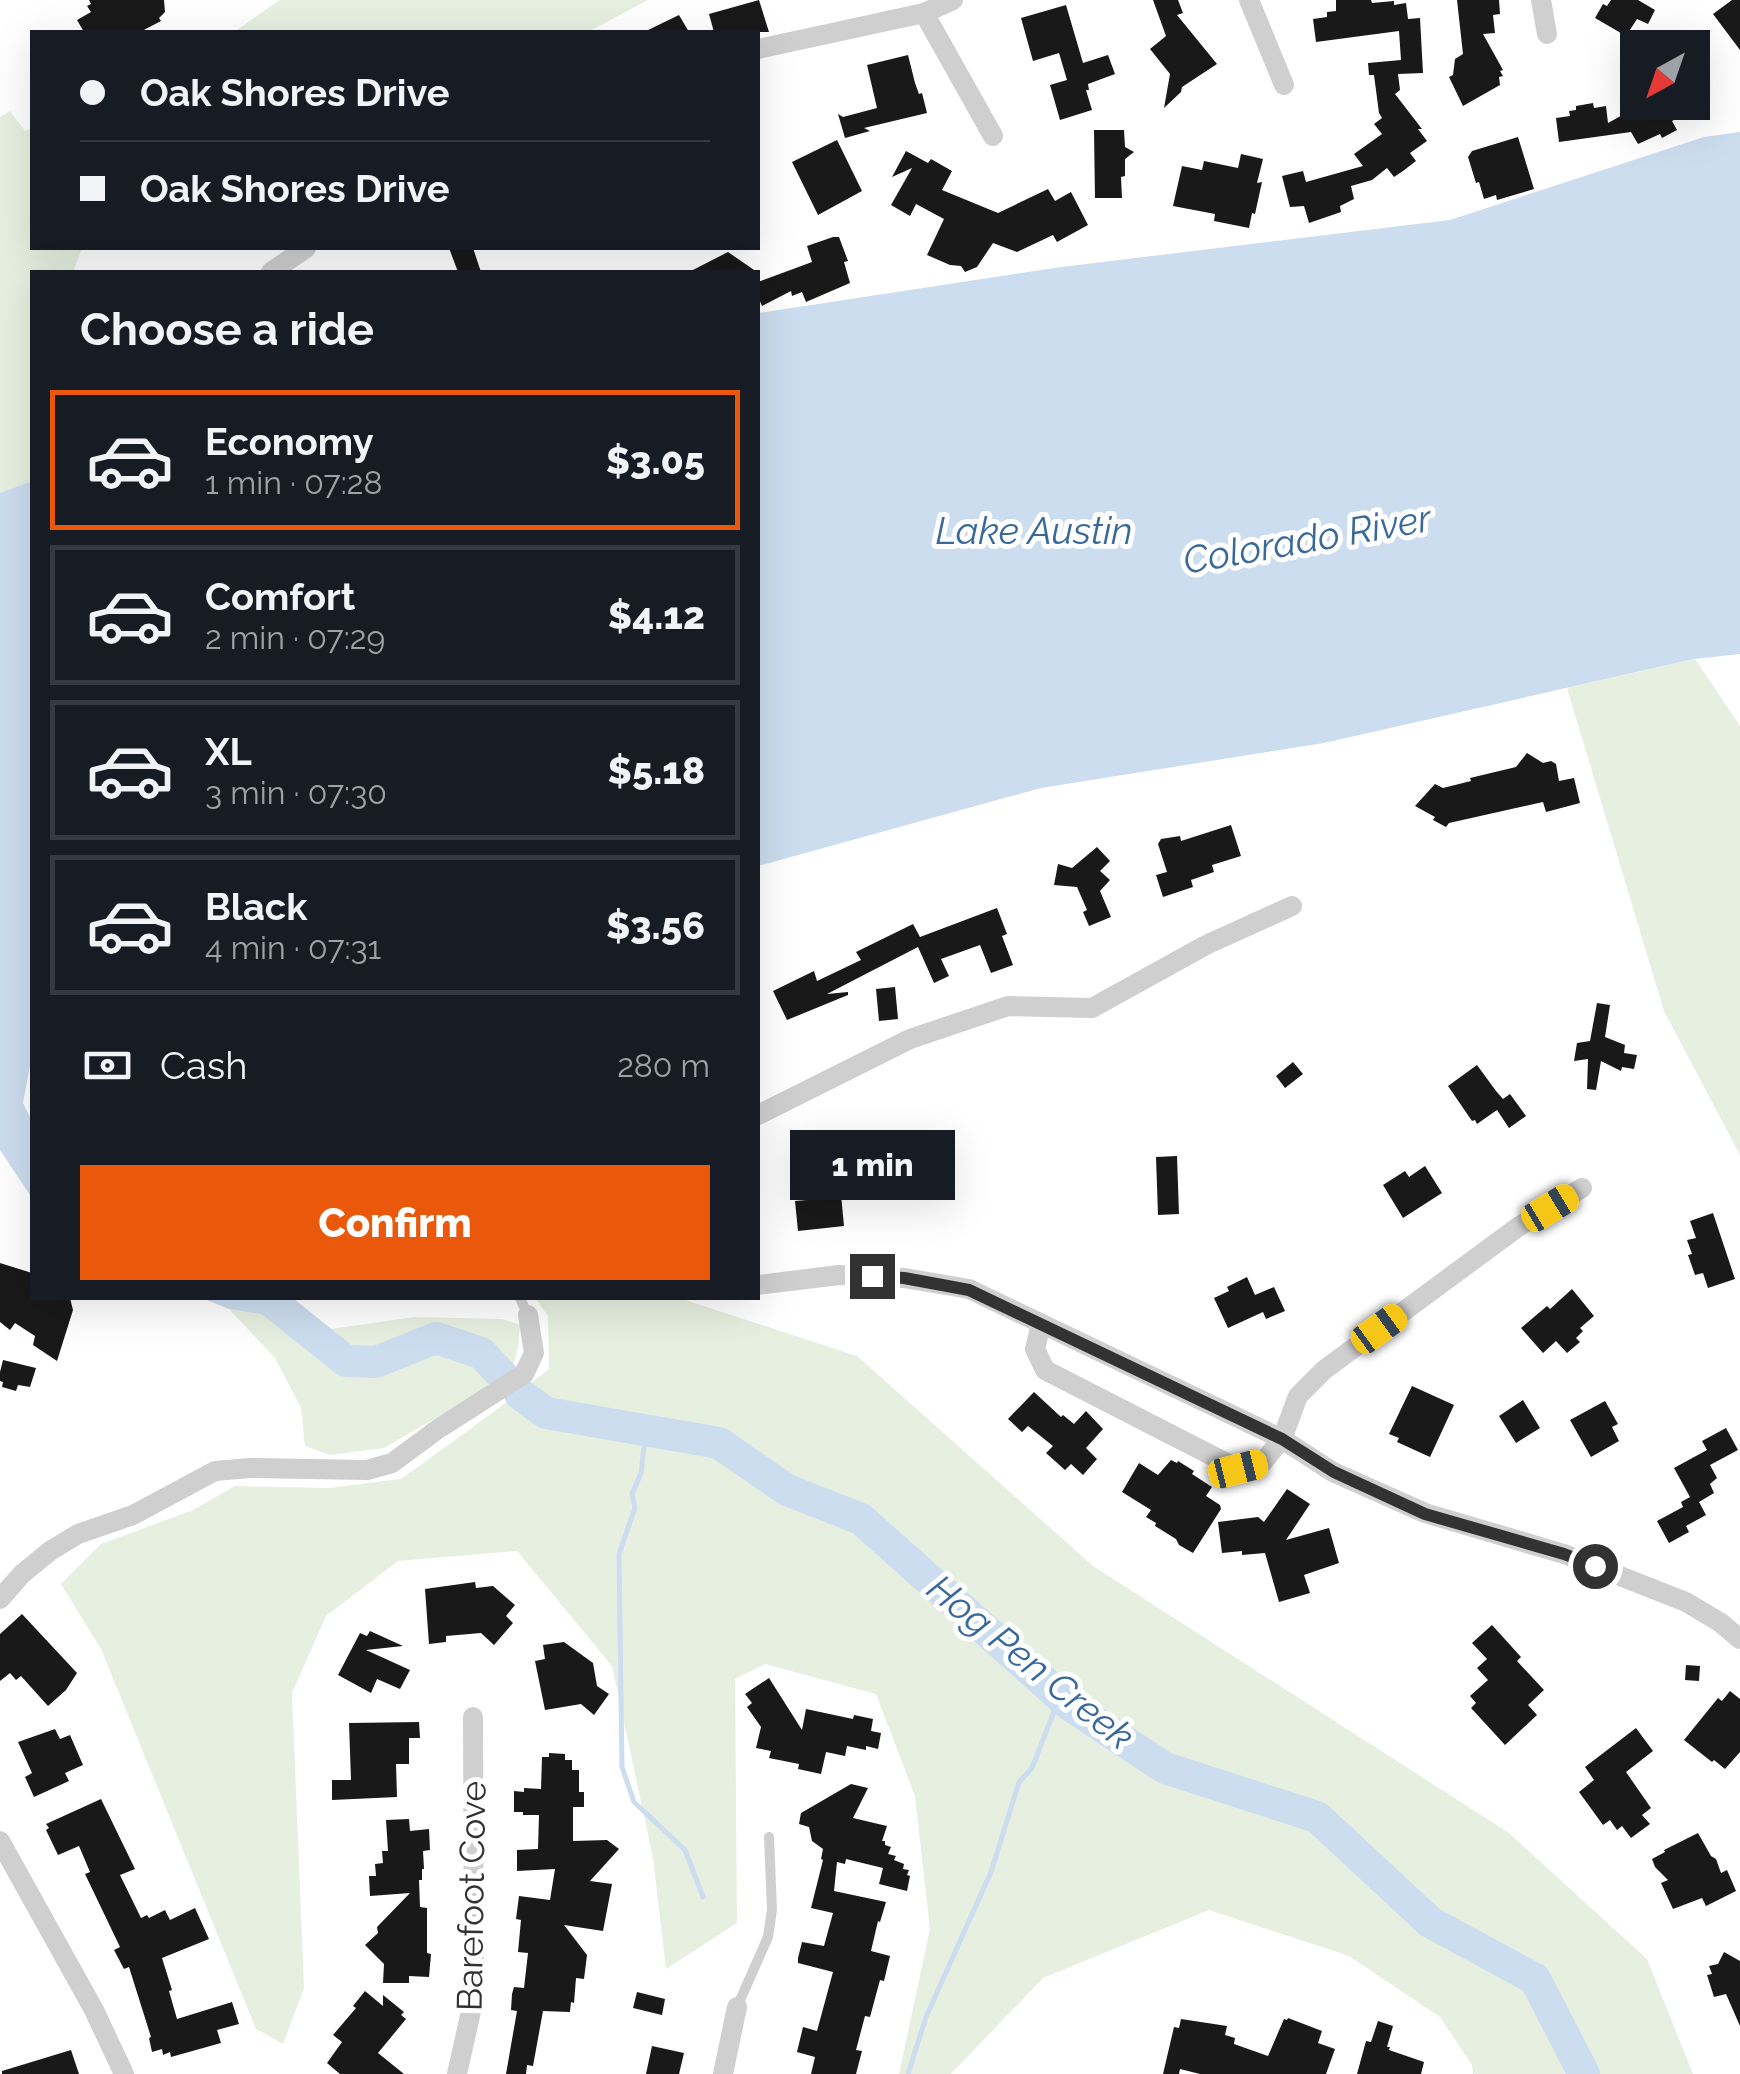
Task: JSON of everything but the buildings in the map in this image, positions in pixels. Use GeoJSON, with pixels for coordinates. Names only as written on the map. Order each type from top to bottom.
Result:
{"type":"FeatureCollection","features":[{"type":"Feature","properties":{"kind":"street"},"geometry":{"type":"LineString","coordinates":[[760,49],[924,13],[953,0]]}},
{"type":"Feature","properties":{"kind":"street"},"geometry":{"type":"LineString","coordinates":[[1249,0],[1284,84]]}},
{"type":"Feature","properties":{"kind":"street"},"geometry":{"type":"LineString","coordinates":[[1541,0],[1547,34]]}},
{"type":"Feature","properties":{"kind":"street"},"geometry":{"type":"LineString","coordinates":[[924,13],[993,136]]}},
{"type":"Feature","properties":{"kind":"street"},"geometry":{"type":"LineString","coordinates":[[274,270],[303,250]]}},
{"type":"Feature","properties":{"kind":"street"},"geometry":{"type":"LineString","coordinates":[[760,1114],[910,1039],[1008,1006],[1092,1008],[1206,944],[1292,906]]}},
{"type":"Feature","properties":{"kind":"street"},"geometry":{"type":"LineString","coordinates":[[1041,1324],[1035,1349],[1045,1370],[1238,1469],[1264,1462],[1282,1439],[1298,1396],[1324,1370],[1518,1227],[1582,1188]]}},
{"type":"Feature","properties":{"kind":"street"},"geometry":{"type":"LineString","coordinates":[[760,1285],[839,1275],[904,1278],[969,1290],[1282,1439],[1334,1472],[1425,1514],[1564,1554],[1686,1602],[1721,1622],[1740,1639]]}},
{"type":"Feature","properties":{"kind":"street"},"geometry":{"type":"LineString","coordinates":[[0,1598],[50,1551],[78,1534],[134,1515],[215,1472],[250,1468],[367,1470],[392,1463],[524,1374],[534,1353],[524,1306]]}},
{"type":"Feature","properties":{"kind":"street","name":"Barefoot Cove"},"geometry":{"type":"LineString","coordinates":[[457,2074],[474,1998],[474,1717]]}},
{"type":"Feature","properties":{"kind":"street"},"geometry":{"type":"LineString","coordinates":[[0,1842],[9,1873],[94,2010],[124,2074]]}},
{"type":"Feature","properties":{"kind":"street"},"geometry":{"type":"LineString","coordinates":[[724,2074],[737,2006]]}},
{"type":"Feature","properties":{"kind":"lane"},"geometry":{"type":"LineString","coordinates":[[737,2006],[768,1937],[772,1910],[770,1837]]}},
{"type":"Feature","properties":{"kind":"green space"},"geometry":{"type":"Polygon","coordinates":[[[280,0],[648,0],[592,30],[237,30],[280,0]]]}},
{"type":"Feature","properties":{"kind":"green space"},"geometry":{"type":"Polygon","coordinates":[[[10,111],[25,131],[30,129],[30,250],[81,250],[74,270],[30,270],[30,482],[0,493],[0,117],[10,111]]]}},
{"type":"Feature","properties":{"kind":"green space"},"geometry":{"type":"Polygon","coordinates":[[[1695,659],[1740,726],[1740,1155],[1664,1011],[1567,688],[1695,659]]]}},
{"type":"Feature","properties":{"kind":"green space"},"geometry":{"type":"Polygon","coordinates":[[[536,1300],[685,1300],[857,1356],[1093,1566],[1509,1833],[1647,1959],[1693,2074],[1473,2074],[1472,2065],[1440,2017],[1349,1956],[1209,1910],[1043,1978],[951,2074],[899,2074],[930,1929],[915,1796],[876,1694],[765,1664],[735,1679],[737,1923],[666,1969],[653,1858],[612,1666],[517,1551],[398,1561],[326,1616],[292,1693],[304,1988],[283,2044],[256,2029],[101,1649],[61,1584],[101,1544],[193,1510],[235,1486],[329,1488],[401,1479],[549,1369],[548,1316],[536,1300]]]}},
{"type":"Feature","properties":{"kind":"green space"},"geometry":{"type":"Polygon","coordinates":[[[229,1309],[330,1329],[415,1317],[502,1319],[520,1325],[518,1347],[511,1374],[384,1448],[330,1455],[305,1446],[301,1408],[275,1358],[229,1309]]]}},
{"type":"Feature","properties":{"kind":"water","name":"Lake Austin"},"geometry":{"type":"Polygon","coordinates":[[[1740,132],[1740,654],[1694,659],[1324,743],[1041,788],[760,865],[760,313],[1061,267],[1450,220],[1704,137],[1740,132]]]}},
{"type":"Feature","properties":{"kind":"water"},"geometry":{"type":"Polygon","coordinates":[[[30,482],[30,1066],[23,1103],[30,1117],[30,1195],[0,1150],[0,493],[30,482]]]}},
{"type":"Feature","properties":{"kind":"water"},"geometry":{"type":"Polygon","coordinates":[[[207,1300],[277,1300],[303,1321],[229,1309],[207,1300]]]}},
{"type":"Feature","properties":{"kind":"waterway","name":"Hog Pen Creek"},"geometry":{"type":"LineString","coordinates":[[270,1300],[346,1361],[376,1362],[436,1338],[481,1353],[503,1376]]}},
{"type":"Feature","properties":{"kind":"waterway","name":"Hog Pen Creek"},"geometry":{"type":"LineString","coordinates":[[520,1394],[546,1413],[719,1443],[787,1490],[861,1519],[1071,1706],[1165,1768],[1317,1817],[1430,1922],[1535,1979],[1584,2074]]}},
{"type":"Feature","properties":{"kind":"waterway"},"geometry":{"type":"LineString","coordinates":[[646,1431],[641,1473],[632,1494],[635,1508],[619,1554],[622,1767],[634,1802],[685,1850],[703,1897]]}},
{"type":"Feature","properties":{"kind":"waterway"},"geometry":{"type":"LineString","coordinates":[[908,2074],[926,2017],[991,1872],[1019,1782],[1032,1768],[1060,1696]]}},
{"type":"Feature","properties":{"kind":"route"},"geometry":{"type":"LineString","coordinates":[[872,1276],[969,1290],[1282,1439],[1334,1472],[1425,1514],[1595,1566]]}},
{"type":"Feature","properties":{"kind":"water label","name":"Colorado River"},"geometry":{"type":"Point","coordinates":[1307,539]}}]}
